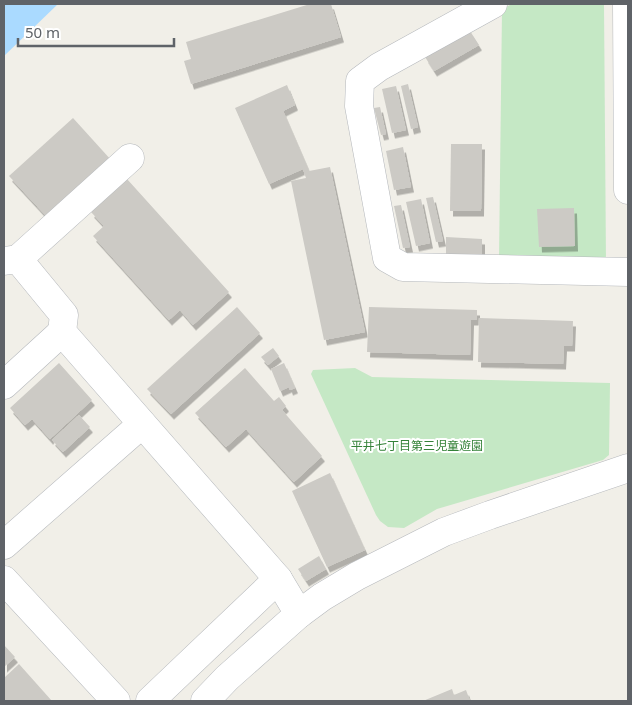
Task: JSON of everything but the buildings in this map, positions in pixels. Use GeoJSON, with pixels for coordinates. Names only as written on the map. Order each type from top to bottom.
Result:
{"type":"FeatureCollection","features":[{"type":"Feature","properties":{"kind":"street"},"geometry":{"type":"LineString","coordinates":[[492,4],[379,67],[360,81],[359,106],[387,258],[403,267],[628,272]]}},
{"type":"Feature","properties":{"kind":"street"},"geometry":{"type":"LineString","coordinates":[[627,4],[628,190]]}},
{"type":"Feature","properties":{"kind":"street"},"geometry":{"type":"LineString","coordinates":[[4,385],[62,332],[64,314],[11,260],[130,158]]}},
{"type":"Feature","properties":{"kind":"street"},"geometry":{"type":"LineString","coordinates":[[62,332],[278,579],[299,614]]}},
{"type":"Feature","properties":{"kind":"street"},"geometry":{"type":"LineString","coordinates":[[4,545],[142,424]]}},
{"type":"Feature","properties":{"kind":"street"},"geometry":{"type":"LineString","coordinates":[[204,701],[299,614],[322,597],[357,576],[444,532],[628,468]]}},
{"type":"Feature","properties":{"kind":"street"},"geometry":{"type":"LineString","coordinates":[[150,701],[278,579]]}},
{"type":"Feature","properties":{"kind":"street"},"geometry":{"type":"LineString","coordinates":[[4,580],[116,701]]}},
{"type":"Feature","properties":{"kind":"green space"},"geometry":{"type":"Polygon","coordinates":[[[512,4],[604,4],[606,263],[499,260],[502,9],[512,4]]]}},
{"type":"Feature","properties":{"kind":"green space","name":"平井七丁目第三児童遊園"},"geometry":{"type":"Polygon","coordinates":[[[355,368],[372,377],[610,383],[609,455],[603,460],[437,509],[404,528],[388,527],[376,515],[311,374],[313,370],[355,368]]]}},
{"type":"Feature","properties":{"kind":"water"},"geometry":{"type":"Polygon","coordinates":[[[4,4],[58,4],[4,56],[4,4]]]}}]}
